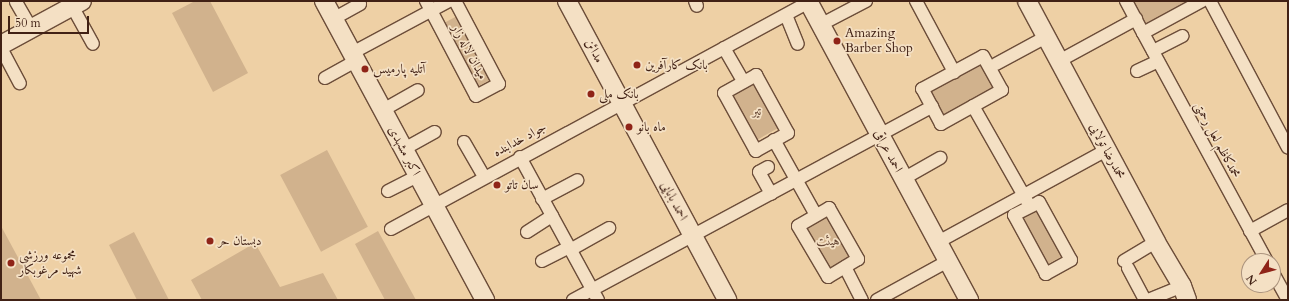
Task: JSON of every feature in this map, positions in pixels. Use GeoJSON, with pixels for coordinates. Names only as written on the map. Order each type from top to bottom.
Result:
{"type":"FeatureCollection","features":[{"type":"Feature","properties":{"kind":"street","name":"اکبر مشهدی"},"geometry":{"type":"LineString","coordinates":[[324,1],[485,300]]}},
{"type":"Feature","properties":{"kind":"street"},"geometry":{"type":"LineString","coordinates":[[325,78],[429,6],[450,1]]}},
{"type":"Feature","properties":{"kind":"street","name":"میدان لاله زار"},"geometry":{"type":"LineString","coordinates":[[429,6],[476,96],[499,84],[455,1]]}},
{"type":"Feature","properties":{"kind":"street","name":"مدائن"},"geometry":{"type":"LineString","coordinates":[[567,1],[621,102]]}},
{"type":"Feature","properties":{"kind":"street"},"geometry":{"type":"LineString","coordinates":[[820,25],[866,1]]}},
{"type":"Feature","properties":{"kind":"street"},"geometry":{"type":"LineString","coordinates":[[916,1],[954,72]]}},
{"type":"Feature","properties":{"kind":"street","name":"محمدرضا تولایی"},"geometry":{"type":"LineString","coordinates":[[1027,1],[1184,293]]}},
{"type":"Feature","properties":{"kind":"street","name":"محمدکاظم لعل رحمتی"},"geometry":{"type":"LineString","coordinates":[[1126,1],[1262,253]]}},
{"type":"Feature","properties":{"kind":"street"},"geometry":{"type":"LineString","coordinates":[[1143,33],[1202,1]]}},
{"type":"Feature","properties":{"kind":"street"},"geometry":{"type":"LineString","coordinates":[[1210,1],[1288,148]]}},
{"type":"Feature","properties":{"kind":"street"},"geometry":{"type":"LineString","coordinates":[[16,2],[31,28]]}},
{"type":"Feature","properties":{"kind":"street","name":"جواد خدابنده"},"geometry":{"type":"LineString","coordinates":[[391,228],[484,176],[808,2]]}},
{"type":"Feature","properties":{"kind":"street","name":"احمد عراقی"},"geometry":{"type":"LineString","coordinates":[[808,2],[969,300]]}},
{"type":"Feature","properties":{"kind":"street"},"geometry":{"type":"LineString","coordinates":[[1,45],[77,4],[92,44]]}},
{"type":"Feature","properties":{"kind":"street"},"geometry":{"type":"LineString","coordinates":[[333,19],[360,4]]}},
{"type":"Feature","properties":{"kind":"street"},"geometry":{"type":"LineString","coordinates":[[786,15],[798,44]]}},
{"type":"Feature","properties":{"kind":"street"},"geometry":{"type":"LineString","coordinates":[[1059,61],[1136,19]]}},
{"type":"Feature","properties":{"kind":"street"},"geometry":{"type":"LineString","coordinates":[[1137,71],[1182,36]]}},
{"type":"Feature","properties":{"kind":"street"},"geometry":{"type":"LineString","coordinates":[[996,64],[1046,37]]}},
{"type":"Feature","properties":{"kind":"street"},"geometry":{"type":"LineString","coordinates":[[1,48],[20,83]]}},
{"type":"Feature","properties":{"kind":"street"},"geometry":{"type":"LineString","coordinates":[[724,48],[744,82]]}},
{"type":"Feature","properties":{"kind":"street"},"geometry":{"type":"LineString","coordinates":[[983,56],[1002,90],[973,106],[941,124],[922,89],[983,56]]}},
{"type":"Feature","properties":{"kind":"street"},"geometry":{"type":"LineString","coordinates":[[756,75],[788,133],[756,151],[724,93],[744,82],[756,75]]}},
{"type":"Feature","properties":{"kind":"street"},"geometry":{"type":"LineString","coordinates":[[383,110],[418,90]]}},
{"type":"Feature","properties":{"kind":"street","name":"احمد بابایی"},"geometry":{"type":"LineString","coordinates":[[621,102],[727,300]]}},
{"type":"Feature","properties":{"kind":"street"},"geometry":{"type":"LineString","coordinates":[[973,106],[1030,207]]}},
{"type":"Feature","properties":{"kind":"street"},"geometry":{"type":"LineString","coordinates":[[576,299],[595,295],[693,236],[932,107]]}},
{"type":"Feature","properties":{"kind":"street"},"geometry":{"type":"LineString","coordinates":[[404,149],[435,132]]}},
{"type":"Feature","properties":{"kind":"street"},"geometry":{"type":"LineString","coordinates":[[774,140],[795,181],[816,215]]}},
{"type":"Feature","properties":{"kind":"street"},"geometry":{"type":"LineString","coordinates":[[464,142],[484,176]]}},
{"type":"Feature","properties":{"kind":"street"},"geometry":{"type":"LineString","coordinates":[[938,242],[1106,150]]}},
{"type":"Feature","properties":{"kind":"street"},"geometry":{"type":"LineString","coordinates":[[520,157],[595,295]]}},
{"type":"Feature","properties":{"kind":"street"},"geometry":{"type":"LineString","coordinates":[[903,178],[940,158]]}},
{"type":"Feature","properties":{"kind":"street"},"geometry":{"type":"LineString","coordinates":[[768,167],[759,172],[770,194]]}},
{"type":"Feature","properties":{"kind":"street"},"geometry":{"type":"LineString","coordinates":[[388,191],[418,176]]}},
{"type":"Feature","properties":{"kind":"street"},"geometry":{"type":"LineString","coordinates":[[542,199],[577,180]]}},
{"type":"Feature","properties":{"kind":"street"},"geometry":{"type":"LineString","coordinates":[[1039,202],[1071,260],[1046,274],[1014,215],[1030,207],[1039,202]]}},
{"type":"Feature","properties":{"kind":"street"},"geometry":{"type":"LineString","coordinates":[[829,208],[858,259],[828,277],[798,226],[816,215],[829,208]]}},
{"type":"Feature","properties":{"kind":"street"},"geometry":{"type":"LineString","coordinates":[[1250,231],[1288,210]]}},
{"type":"Feature","properties":{"kind":"street"},"geometry":{"type":"LineString","coordinates":[[527,232],[552,216]]}},
{"type":"Feature","properties":{"kind":"street"},"geometry":{"type":"LineString","coordinates":[[542,262],[609,228]]}},
{"type":"Feature","properties":{"kind":"street"},"geometry":{"type":"LineString","coordinates":[[1145,300],[1126,264],[1156,242]]}},
{"type":"Feature","properties":{"kind":"street"},"geometry":{"type":"LineString","coordinates":[[877,300],[948,261]]}},
{"type":"Feature","properties":{"kind":"street"},"geometry":{"type":"LineString","coordinates":[[845,267],[862,300]]}},
{"type":"Feature","properties":{"kind":"street"},"geometry":{"type":"LineString","coordinates":[[1281,287],[1288,300]]}},
{"type":"Feature","properties":{"kind":"street"},"geometry":{"type":"LineString","coordinates":[[1148,300],[1184,293]]}},
{"type":"Feature","properties":{"kind":"green space"},"geometry":{"type":"Polygon","coordinates":[[[195,1],[210,1],[248,73],[213,92],[172,13],[195,1]]]}},
{"type":"Feature","properties":{"kind":"green space"},"geometry":{"type":"Polygon","coordinates":[[[1133,1],[1194,1],[1146,27],[1133,1]]]}},
{"type":"Feature","properties":{"kind":"green space"},"geometry":{"type":"Polygon","coordinates":[[[459,15],[493,79],[478,87],[444,23],[459,15]]]}},
{"type":"Feature","properties":{"kind":"green space"},"geometry":{"type":"Polygon","coordinates":[[[981,59],[998,88],[943,120],[926,91],[981,59]]]}},
{"type":"Feature","properties":{"kind":"green space","name":"تیر"},"geometry":{"type":"Polygon","coordinates":[[[758,81],[783,126],[756,140],[732,96],[758,81]]]}},
{"type":"Feature","properties":{"kind":"green space"},"geometry":{"type":"Polygon","coordinates":[[[327,150],[368,227],[321,252],[280,175],[327,150]]]}},
{"type":"Feature","properties":{"kind":"green space"},"geometry":{"type":"Polygon","coordinates":[[[1039,205],[1066,254],[1045,266],[1018,217],[1039,205]]]}},
{"type":"Feature","properties":{"kind":"green space","name":"هیئت"},"geometry":{"type":"Polygon","coordinates":[[[828,212],[854,255],[827,271],[801,228],[828,212]]]}},
{"type":"Feature","properties":{"kind":"green space","name":"مجموعه ورزشی شهید مرغوبکار"},"geometry":{"type":"Polygon","coordinates":[[[1,226],[41,300],[1,300],[1,226]]]}},
{"type":"Feature","properties":{"kind":"green space"},"geometry":{"type":"Polygon","coordinates":[[[378,231],[416,300],[385,300],[355,244],[378,231]]]}},
{"type":"Feature","properties":{"kind":"green space"},"geometry":{"type":"Polygon","coordinates":[[[134,232],[169,300],[137,300],[109,245],[134,232]]]}},
{"type":"Feature","properties":{"kind":"green space"},"geometry":{"type":"Polygon","coordinates":[[[255,243],[280,287],[323,273],[338,300],[202,300],[191,280],[255,243]]]}},
{"type":"Feature","properties":{"kind":"place","name":"Amazing Barber Shop"},"geometry":{"type":"Point","coordinates":[837,41]}},
{"type":"Feature","properties":{"kind":"place","name":"بانک کارآفرین"},"geometry":{"type":"Point","coordinates":[637,65]}},
{"type":"Feature","properties":{"kind":"place","name":"آتلیه پارمیس"},"geometry":{"type":"Point","coordinates":[365,69]}},
{"type":"Feature","properties":{"kind":"place","name":"بانک ملی"},"geometry":{"type":"Point","coordinates":[591,94]}},
{"type":"Feature","properties":{"kind":"place","name":"ماه بانو"},"geometry":{"type":"Point","coordinates":[629,127]}},
{"type":"Feature","properties":{"kind":"place","name":"سان تاتو"},"geometry":{"type":"Point","coordinates":[497,185]}},
{"type":"Feature","properties":{"kind":"place","name":"دبستان حر"},"geometry":{"type":"Point","coordinates":[210,241]}},
{"type":"Feature","properties":{"kind":"place","name":"مجموعه ورزشی شهید مرغوبکار"},"geometry":{"type":"Point","coordinates":[11,263]}}]}
